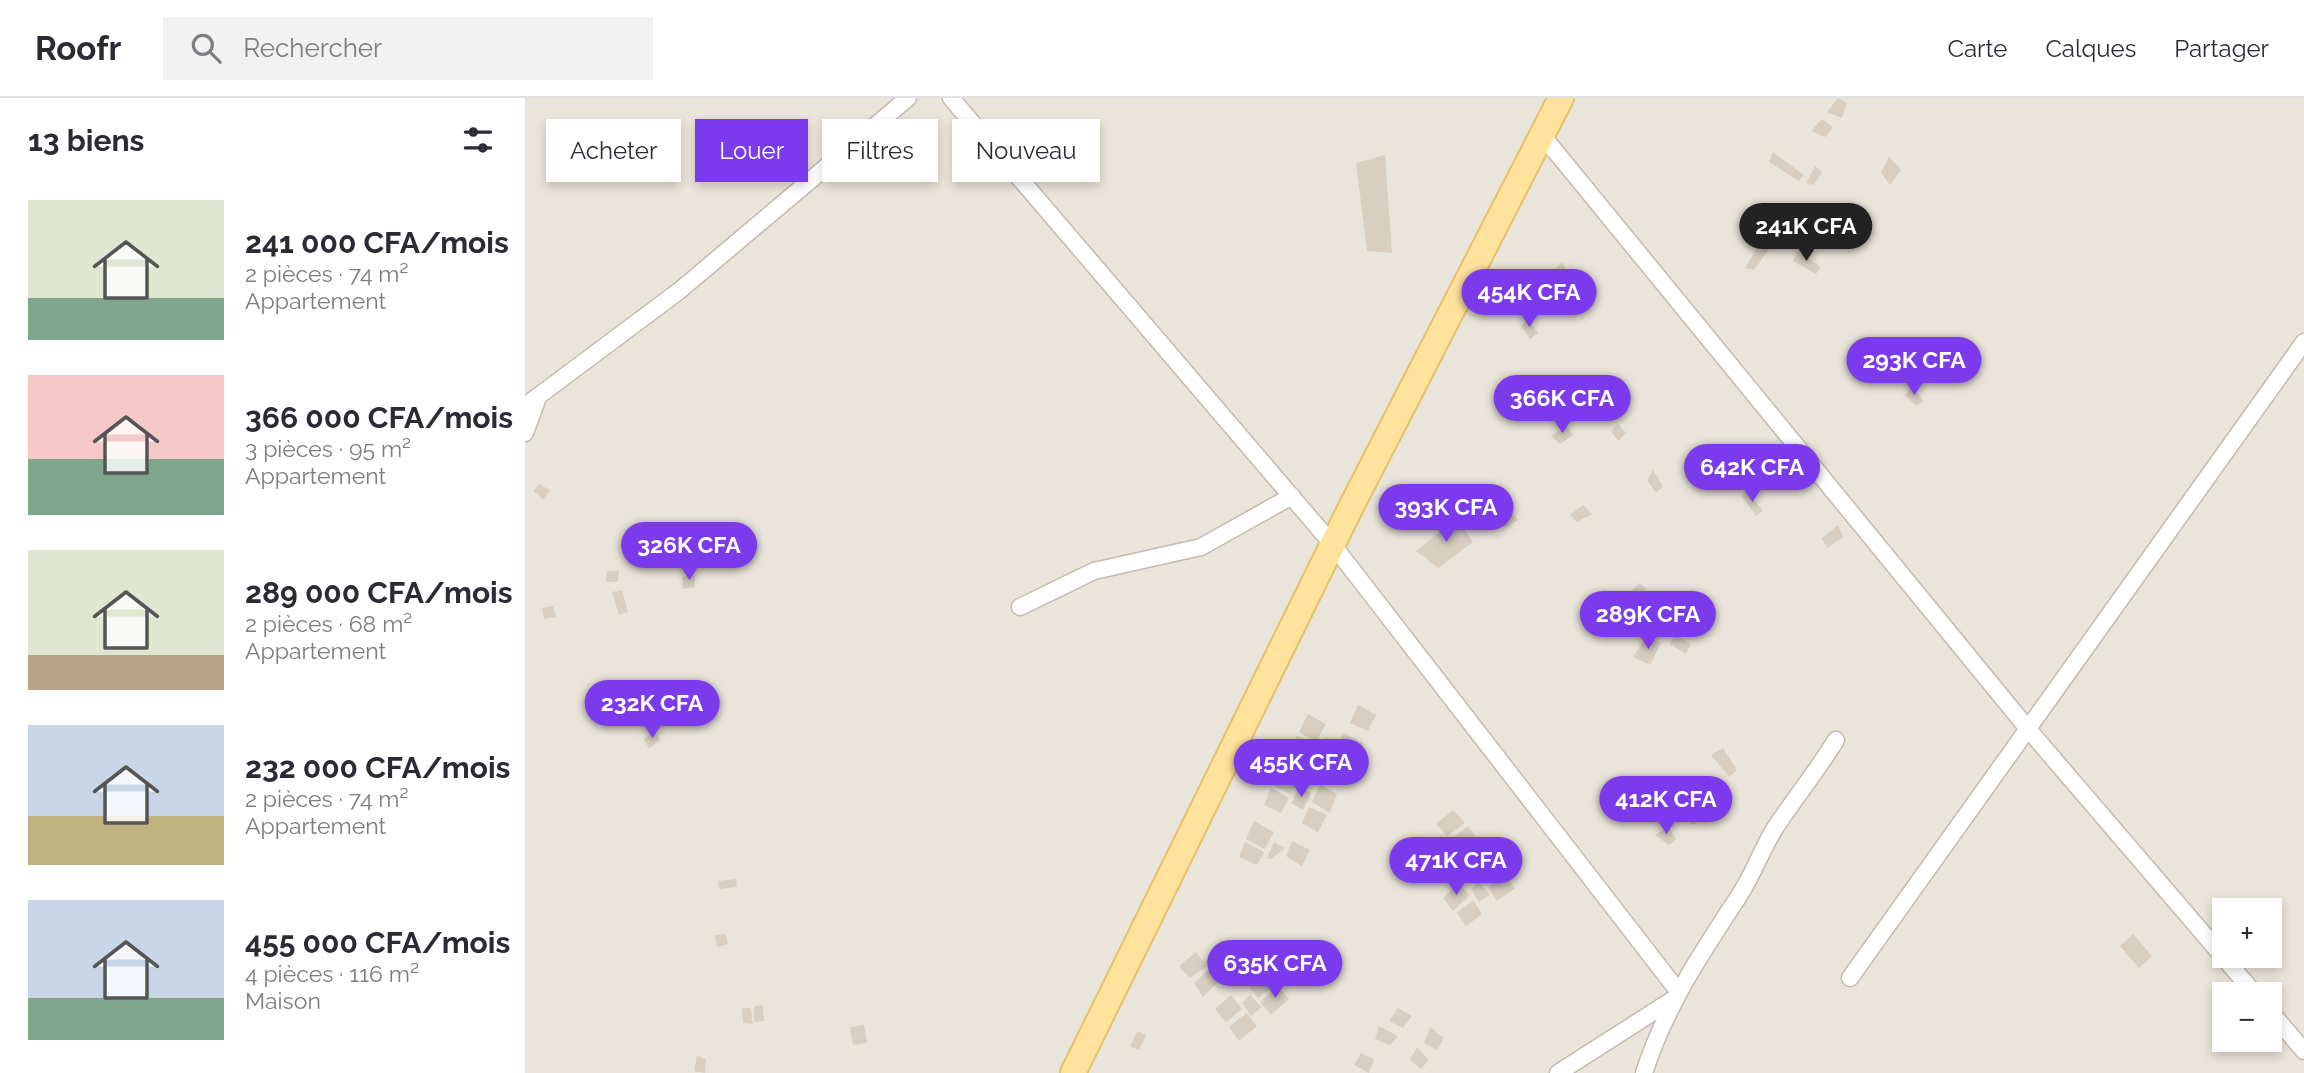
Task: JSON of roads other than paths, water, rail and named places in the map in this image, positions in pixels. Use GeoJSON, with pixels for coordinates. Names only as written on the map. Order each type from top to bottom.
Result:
{"type":"FeatureCollection","features":[{"type":"Feature","properties":{"kind":"main road"},"geometry":{"type":"LineString","coordinates":[[1073,1073],[1333,545],[1561,98]]}},
{"type":"Feature","properties":{"kind":"street"},"geometry":{"type":"LineString","coordinates":[[525,433],[531,403],[679,291],[908,98]]}},
{"type":"Feature","properties":{"kind":"street"},"geometry":{"type":"LineString","coordinates":[[951,98],[1333,545],[1676,995]]}},
{"type":"Feature","properties":{"kind":"street"},"geometry":{"type":"LineString","coordinates":[[1542,135],[2028,729],[2245,982]]}},
{"type":"Feature","properties":{"kind":"street"},"geometry":{"type":"LineString","coordinates":[[1850,978],[2304,342]]}},
{"type":"Feature","properties":{"kind":"street"},"geometry":{"type":"LineString","coordinates":[[1020,607],[1094,570],[1201,547],[1292,496]]}},
{"type":"Feature","properties":{"kind":"street"},"geometry":{"type":"LineString","coordinates":[[1644,1073],[1657,1034],[1676,995],[1739,896],[1776,828],[1836,740]]}},
{"type":"Feature","properties":{"kind":"street"},"geometry":{"type":"LineString","coordinates":[[1557,1073],[1676,995]]}},
{"type":"Feature","properties":{"kind":"street"},"geometry":{"type":"LineString","coordinates":[[2282,1025],[2304,1051]]}}]}
